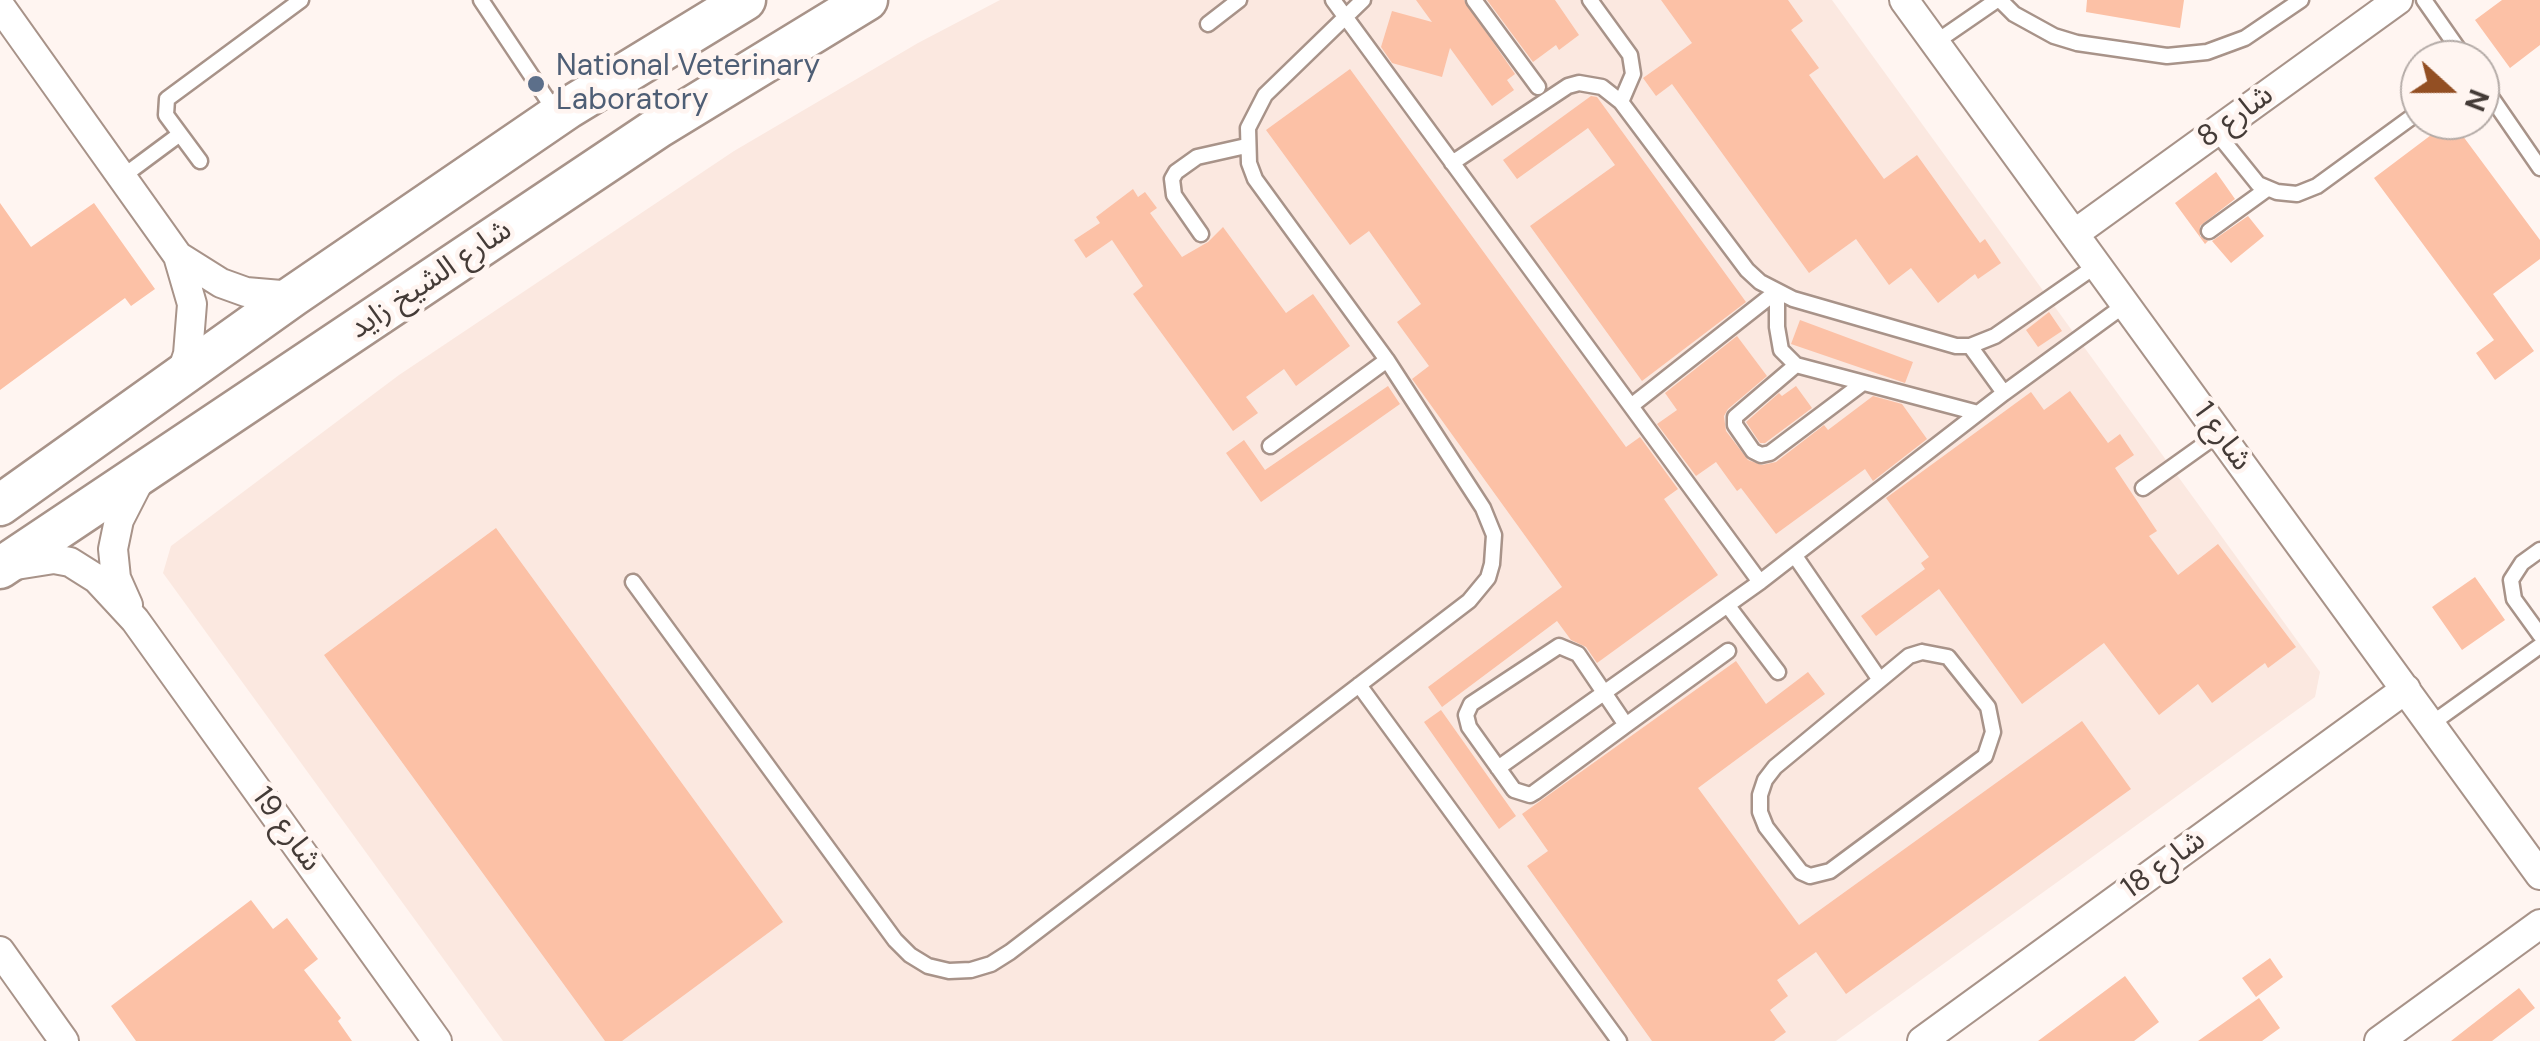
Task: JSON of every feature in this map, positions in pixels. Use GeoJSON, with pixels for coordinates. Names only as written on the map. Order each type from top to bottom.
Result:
{"type":"FeatureCollection","features":[{"type":"Feature","properties":{"kind":"main road"},"geometry":{"type":"LineString","coordinates":[[0,505],[293,296],[558,116],[745,0]]}},
{"type":"Feature","properties":{"kind":"main road","name":"شارع الشيخ زايد"},"geometry":{"type":"LineString","coordinates":[[0,568],[659,127],[867,0]]}},
{"type":"Feature","properties":{"kind":"street","name":"شارع 1"},"geometry":{"type":"LineString","coordinates":[[1904,0],[2540,875]]}},
{"type":"Feature","properties":{"kind":"street","name":"شارع 8"},"geometry":{"type":"LineString","coordinates":[[2074,234],[2398,0]]}},
{"type":"Feature","properties":{"kind":"street"},"geometry":{"type":"LineString","coordinates":[[0,6],[178,256],[192,316],[188,354],[180,378]]}},
{"type":"Feature","properties":{"kind":"street"},"geometry":{"type":"LineString","coordinates":[[178,256],[198,271],[246,292],[293,296]]}},
{"type":"Feature","properties":{"kind":"street"},"geometry":{"type":"LineString","coordinates":[[135,620],[116,578],[113,548],[119,520],[146,468]]}},
{"type":"Feature","properties":{"kind":"street"},"geometry":{"type":"LineString","coordinates":[[0,488],[42,474]]}},
{"type":"Feature","properties":{"kind":"street"},"geometry":{"type":"LineString","coordinates":[[0,568],[38,560],[70,562],[97,579],[135,620]]}},
{"type":"Feature","properties":{"kind":"street","name":"شارع 19"},"geometry":{"type":"LineString","coordinates":[[135,620],[437,1041]]}},
{"type":"Feature","properties":{"kind":"street","name":"شارع 18"},"geometry":{"type":"LineString","coordinates":[[1922,1041],[2406,689]]}},
{"type":"Feature","properties":{"kind":"street"},"geometry":{"type":"LineString","coordinates":[[2378,1041],[2540,924]]}},
{"type":"Feature","properties":{"kind":"street"},"geometry":{"type":"LineString","coordinates":[[0,952],[10,986],[64,1041]]}},
{"type":"Feature","properties":{"kind":"lane"},"geometry":{"type":"LineString","coordinates":[[200,161],[166,115],[167,99],[301,0]]}},
{"type":"Feature","properties":{"kind":"lane"},"geometry":{"type":"LineString","coordinates":[[481,0],[558,116]]}},
{"type":"Feature","properties":{"kind":"lane"},"geometry":{"type":"LineString","coordinates":[[1208,24],[1239,0]]}},
{"type":"Feature","properties":{"kind":"lane"},"geometry":{"type":"LineString","coordinates":[[1333,0],[1760,582]]}},
{"type":"Feature","properties":{"kind":"lane"},"geometry":{"type":"LineString","coordinates":[[634,582],[895,940],[928,966],[949,971],[991,964],[1010,952],[1470,600],[1488,578],[1494,550],[1494,535],[1484,508],[1388,360],[1255,179],[1246,146],[1254,110],[1265,95],[1363,0]]}},
{"type":"Feature","properties":{"kind":"lane"},"geometry":{"type":"LineString","coordinates":[[1474,0],[1538,87]]}},
{"type":"Feature","properties":{"kind":"lane"},"geometry":{"type":"LineString","coordinates":[[1590,0],[1630,54],[1631,84],[1621,102]]}},
{"type":"Feature","properties":{"kind":"lane"},"geometry":{"type":"LineString","coordinates":[[1936,42],[1999,0],[2034,26],[2066,39],[2166,56],[2207,52],[2245,38],[2301,0]]}},
{"type":"Feature","properties":{"kind":"lane"},"geometry":{"type":"LineString","coordinates":[[2424,0],[2452,40]]}},
{"type":"Feature","properties":{"kind":"lane"},"geometry":{"type":"LineString","coordinates":[[1452,162],[1568,86],[1579,83],[1602,87],[1621,102],[1747,270],[1778,292],[1810,304],[1942,343],[1970,346],[1994,336],[2096,264]]}},
{"type":"Feature","properties":{"kind":"lane"},"geometry":{"type":"LineString","coordinates":[[2500,110],[2540,168]]}},
{"type":"Feature","properties":{"kind":"lane"},"geometry":{"type":"LineString","coordinates":[[2216,132],[2251,177],[2267,188],[2287,194],[2308,191],[2400,125]]}},
{"type":"Feature","properties":{"kind":"lane"},"geometry":{"type":"LineString","coordinates":[[122,178],[180,134]]}},
{"type":"Feature","properties":{"kind":"lane"},"geometry":{"type":"LineString","coordinates":[[1200,234],[1174,195],[1172,178],[1197,157],[1246,146]]}},
{"type":"Feature","properties":{"kind":"lane"},"geometry":{"type":"LineString","coordinates":[[2209,231],[2267,188]]}},
{"type":"Feature","properties":{"kind":"lane"},"geometry":{"type":"LineString","coordinates":[[1778,292],[1777,326],[1782,350],[1796,365],[1978,413]]}},
{"type":"Feature","properties":{"kind":"lane"},"geometry":{"type":"LineString","coordinates":[[1631,406],[1778,292]]}},
{"type":"Feature","properties":{"kind":"lane"},"geometry":{"type":"LineString","coordinates":[[1498,768],[1728,606],[2004,392],[2126,304]]}},
{"type":"Feature","properties":{"kind":"lane"},"geometry":{"type":"LineString","coordinates":[[1970,346],[2004,392]]}},
{"type":"Feature","properties":{"kind":"lane"},"geometry":{"type":"LineString","coordinates":[[1270,446],[1388,360]]}},
{"type":"Feature","properties":{"kind":"lane"},"geometry":{"type":"LineString","coordinates":[[1796,365],[1735,417],[1735,425],[1760,455],[1770,454],[1863,383]]}},
{"type":"Feature","properties":{"kind":"lane"},"geometry":{"type":"LineString","coordinates":[[2143,488],[2220,433]]}},
{"type":"Feature","properties":{"kind":"lane"},"geometry":{"type":"LineString","coordinates":[[2540,550],[2522,563],[2511,580],[2514,599],[2540,635]]}},
{"type":"Feature","properties":{"kind":"lane"},"geometry":{"type":"LineString","coordinates":[[1795,556],[1880,680]]}},
{"type":"Feature","properties":{"kind":"lane"},"geometry":{"type":"LineString","coordinates":[[1728,606],[1778,672]]}},
{"type":"Feature","properties":{"kind":"lane"},"geometry":{"type":"LineString","coordinates":[[1626,725],[1572,649],[1559,646],[1468,709],[1469,727],[1514,790],[1530,794],[1626,725],[1728,650]]}},
{"type":"Feature","properties":{"kind":"lane"},"geometry":{"type":"LineString","coordinates":[[2432,724],[2540,646]]}},
{"type":"Feature","properties":{"kind":"lane"},"geometry":{"type":"LineString","coordinates":[[1935,652],[1948,657],[1988,708],[1993,720],[1990,744],[1976,765],[1830,870],[1810,876],[1794,865],[1766,827],[1760,812],[1765,780],[1775,767],[1880,680],[1910,656],[1935,652]]}},
{"type":"Feature","properties":{"kind":"lane"},"geometry":{"type":"LineString","coordinates":[[1360,685],[1619,1041]]}},
{"type":"Feature","properties":{"kind":"shaded area"},"geometry":{"type":"Polygon","coordinates":[[[1000,0],[1832,0],[2320,672],[2315,697],[1836,1041],[503,1041],[163,573],[171,546],[399,375],[734,151],[918,43],[1000,0]]]}},
{"type":"Feature","properties":{"kind":"building"},"geometry":{"type":"Polygon","coordinates":[[[1416,0],[1464,0],[1515,74],[1507,80],[1514,90],[1492,106],[1450,48],[1442,77],[1392,63],[1381,47],[1392,11],[1432,22],[1416,0]]]}},
{"type":"Feature","properties":{"kind":"building"},"geometry":{"type":"Polygon","coordinates":[[[1487,0],[1555,0],[1579,35],[1559,50],[1556,45],[1533,62],[1487,0]]]}},
{"type":"Feature","properties":{"kind":"building"},"geometry":{"type":"Polygon","coordinates":[[[1661,0],[1788,0],[1803,21],[1791,30],[1819,68],[1809,75],[1884,179],[1917,155],[1980,243],[1985,239],[2001,263],[1978,279],[1975,274],[1938,303],[1911,268],[1889,285],[1856,239],[1809,273],[1672,84],[1656,96],[1643,78],[1692,43],[1661,0]]]}},
{"type":"Feature","properties":{"kind":"building"},"geometry":{"type":"Polygon","coordinates":[[[2087,0],[2184,0],[2180,28],[2086,12],[2087,0]]]}},
{"type":"Feature","properties":{"kind":"building"},"geometry":{"type":"Polygon","coordinates":[[[2502,0],[2540,0],[2540,45],[2510,68],[2500,54],[2500,40],[2490,40],[2475,20],[2502,0]]]}},
{"type":"Feature","properties":{"kind":"building"},"geometry":{"type":"Polygon","coordinates":[[[1350,69],[1626,447],[1640,437],[1678,489],[1664,499],[1718,575],[1597,663],[1586,647],[1571,640],[1557,621],[1442,707],[1428,687],[1562,587],[1412,379],[1429,366],[1397,322],[1421,304],[1369,231],[1350,245],[1266,130],[1350,69]]]}},
{"type":"Feature","properties":{"kind":"building"},"geometry":{"type":"Polygon","coordinates":[[[1591,96],[1597,97],[1746,302],[1642,381],[1530,226],[1615,165],[1588,128],[1517,179],[1503,160],[1591,96]]]}},
{"type":"Feature","properties":{"kind":"building"},"geometry":{"type":"Polygon","coordinates":[[[2424,140],[2466,140],[2540,240],[2540,259],[2493,294],[2534,351],[2495,380],[2476,353],[2494,340],[2374,178],[2424,140]]]}},
{"type":"Feature","properties":{"kind":"building"},"geometry":{"type":"Polygon","coordinates":[[[2216,172],[2235,199],[2200,226],[2200,236],[2208,241],[2205,244],[2175,203],[2216,172]]]}},
{"type":"Feature","properties":{"kind":"building"},"geometry":{"type":"Polygon","coordinates":[[[1133,189],[1138,197],[1145,192],[1157,208],[1150,213],[1182,257],[1208,242],[1223,227],[1286,313],[1313,294],[1350,346],[1296,386],[1284,369],[1246,397],[1258,413],[1233,431],[1133,294],[1143,286],[1112,240],[1086,258],[1074,240],[1100,223],[1096,217],[1133,189]]]}},
{"type":"Feature","properties":{"kind":"building"},"geometry":{"type":"Polygon","coordinates":[[[0,203],[31,247],[94,203],[155,289],[131,306],[125,298],[0,390],[0,203]]]}},
{"type":"Feature","properties":{"kind":"building"},"geometry":{"type":"Polygon","coordinates":[[[2248,216],[2264,236],[2231,263],[2212,241],[2248,216]]]}},
{"type":"Feature","properties":{"kind":"building"},"geometry":{"type":"Polygon","coordinates":[[[2049,312],[2062,331],[2038,347],[2026,330],[2049,312]]]}},
{"type":"Feature","properties":{"kind":"building"},"geometry":{"type":"Polygon","coordinates":[[[1800,320],[1913,362],[1905,383],[1791,344],[1800,320]]]}},
{"type":"Feature","properties":{"kind":"building"},"geometry":{"type":"Polygon","coordinates":[[[1737,336],[1767,376],[1724,416],[1726,431],[1748,460],[1762,465],[1776,462],[1824,425],[1828,430],[1873,396],[1902,404],[1927,439],[1873,481],[1865,469],[1776,534],[1716,462],[1696,476],[1657,424],[1677,410],[1665,393],[1737,336]]]}},
{"type":"Feature","properties":{"kind":"building"},"geometry":{"type":"Polygon","coordinates":[[[1388,386],[1400,404],[1261,502],[1226,453],[1244,440],[1265,470],[1388,386]]]}},
{"type":"Feature","properties":{"kind":"building"},"geometry":{"type":"Polygon","coordinates":[[[1796,386],[1812,408],[1760,443],[1746,422],[1779,393],[1782,396],[1796,386]]]}},
{"type":"Feature","properties":{"kind":"building"},"geometry":{"type":"Polygon","coordinates":[[[2070,391],[2108,443],[2120,434],[2134,455],[2115,468],[2157,531],[2149,536],[2178,575],[2218,544],[2296,647],[2268,668],[2265,663],[2212,703],[2198,684],[2159,715],[2104,643],[2022,704],[1939,589],[1876,636],[1861,616],[1925,569],[1921,563],[1929,557],[1886,498],[2031,392],[2044,410],[2070,391]]]}},
{"type":"Feature","properties":{"kind":"building"},"geometry":{"type":"Polygon","coordinates":[[[496,528],[783,922],[622,1041],[605,1041],[324,655],[496,528]]]}},
{"type":"Feature","properties":{"kind":"building"},"geometry":{"type":"Polygon","coordinates":[[[2475,577],[2505,620],[2462,650],[2432,607],[2475,577]]]}},
{"type":"Feature","properties":{"kind":"building"},"geometry":{"type":"Polygon","coordinates":[[[1736,661],[1766,704],[1808,672],[1825,694],[1698,788],[1799,925],[2082,721],[2131,789],[1846,994],[1816,952],[1777,980],[1788,996],[1770,1010],[1786,1032],[1774,1041],[1652,1041],[1527,866],[1548,851],[1522,814],[1736,661]]]}},
{"type":"Feature","properties":{"kind":"building"},"geometry":{"type":"Polygon","coordinates":[[[1441,710],[1516,816],[1499,829],[1424,722],[1441,710]]]}},
{"type":"Feature","properties":{"kind":"building"},"geometry":{"type":"Polygon","coordinates":[[[251,900],[273,929],[287,918],[318,959],[304,970],[341,1018],[338,1021],[352,1041],[136,1041],[111,1006],[251,900]]]}},
{"type":"Feature","properties":{"kind":"building"},"geometry":{"type":"Polygon","coordinates":[[[2270,958],[2283,977],[2256,997],[2242,978],[2270,958]]]}},
{"type":"Feature","properties":{"kind":"building"},"geometry":{"type":"Polygon","coordinates":[[[2125,976],[2159,1022],[2134,1041],[2038,1041],[2125,976]]]}},
{"type":"Feature","properties":{"kind":"building"},"geometry":{"type":"Polygon","coordinates":[[[2519,988],[2535,1008],[2492,1041],[2451,1041],[2519,988]]]}},
{"type":"Feature","properties":{"kind":"building"},"geometry":{"type":"Polygon","coordinates":[[[2259,998],[2280,1028],[2262,1041],[2198,1041],[2259,998]]]}},
{"type":"Feature","properties":{"kind":"place","name":"National Veterinary Laboratory"},"geometry":{"type":"Point","coordinates":[536,84]}}]}
